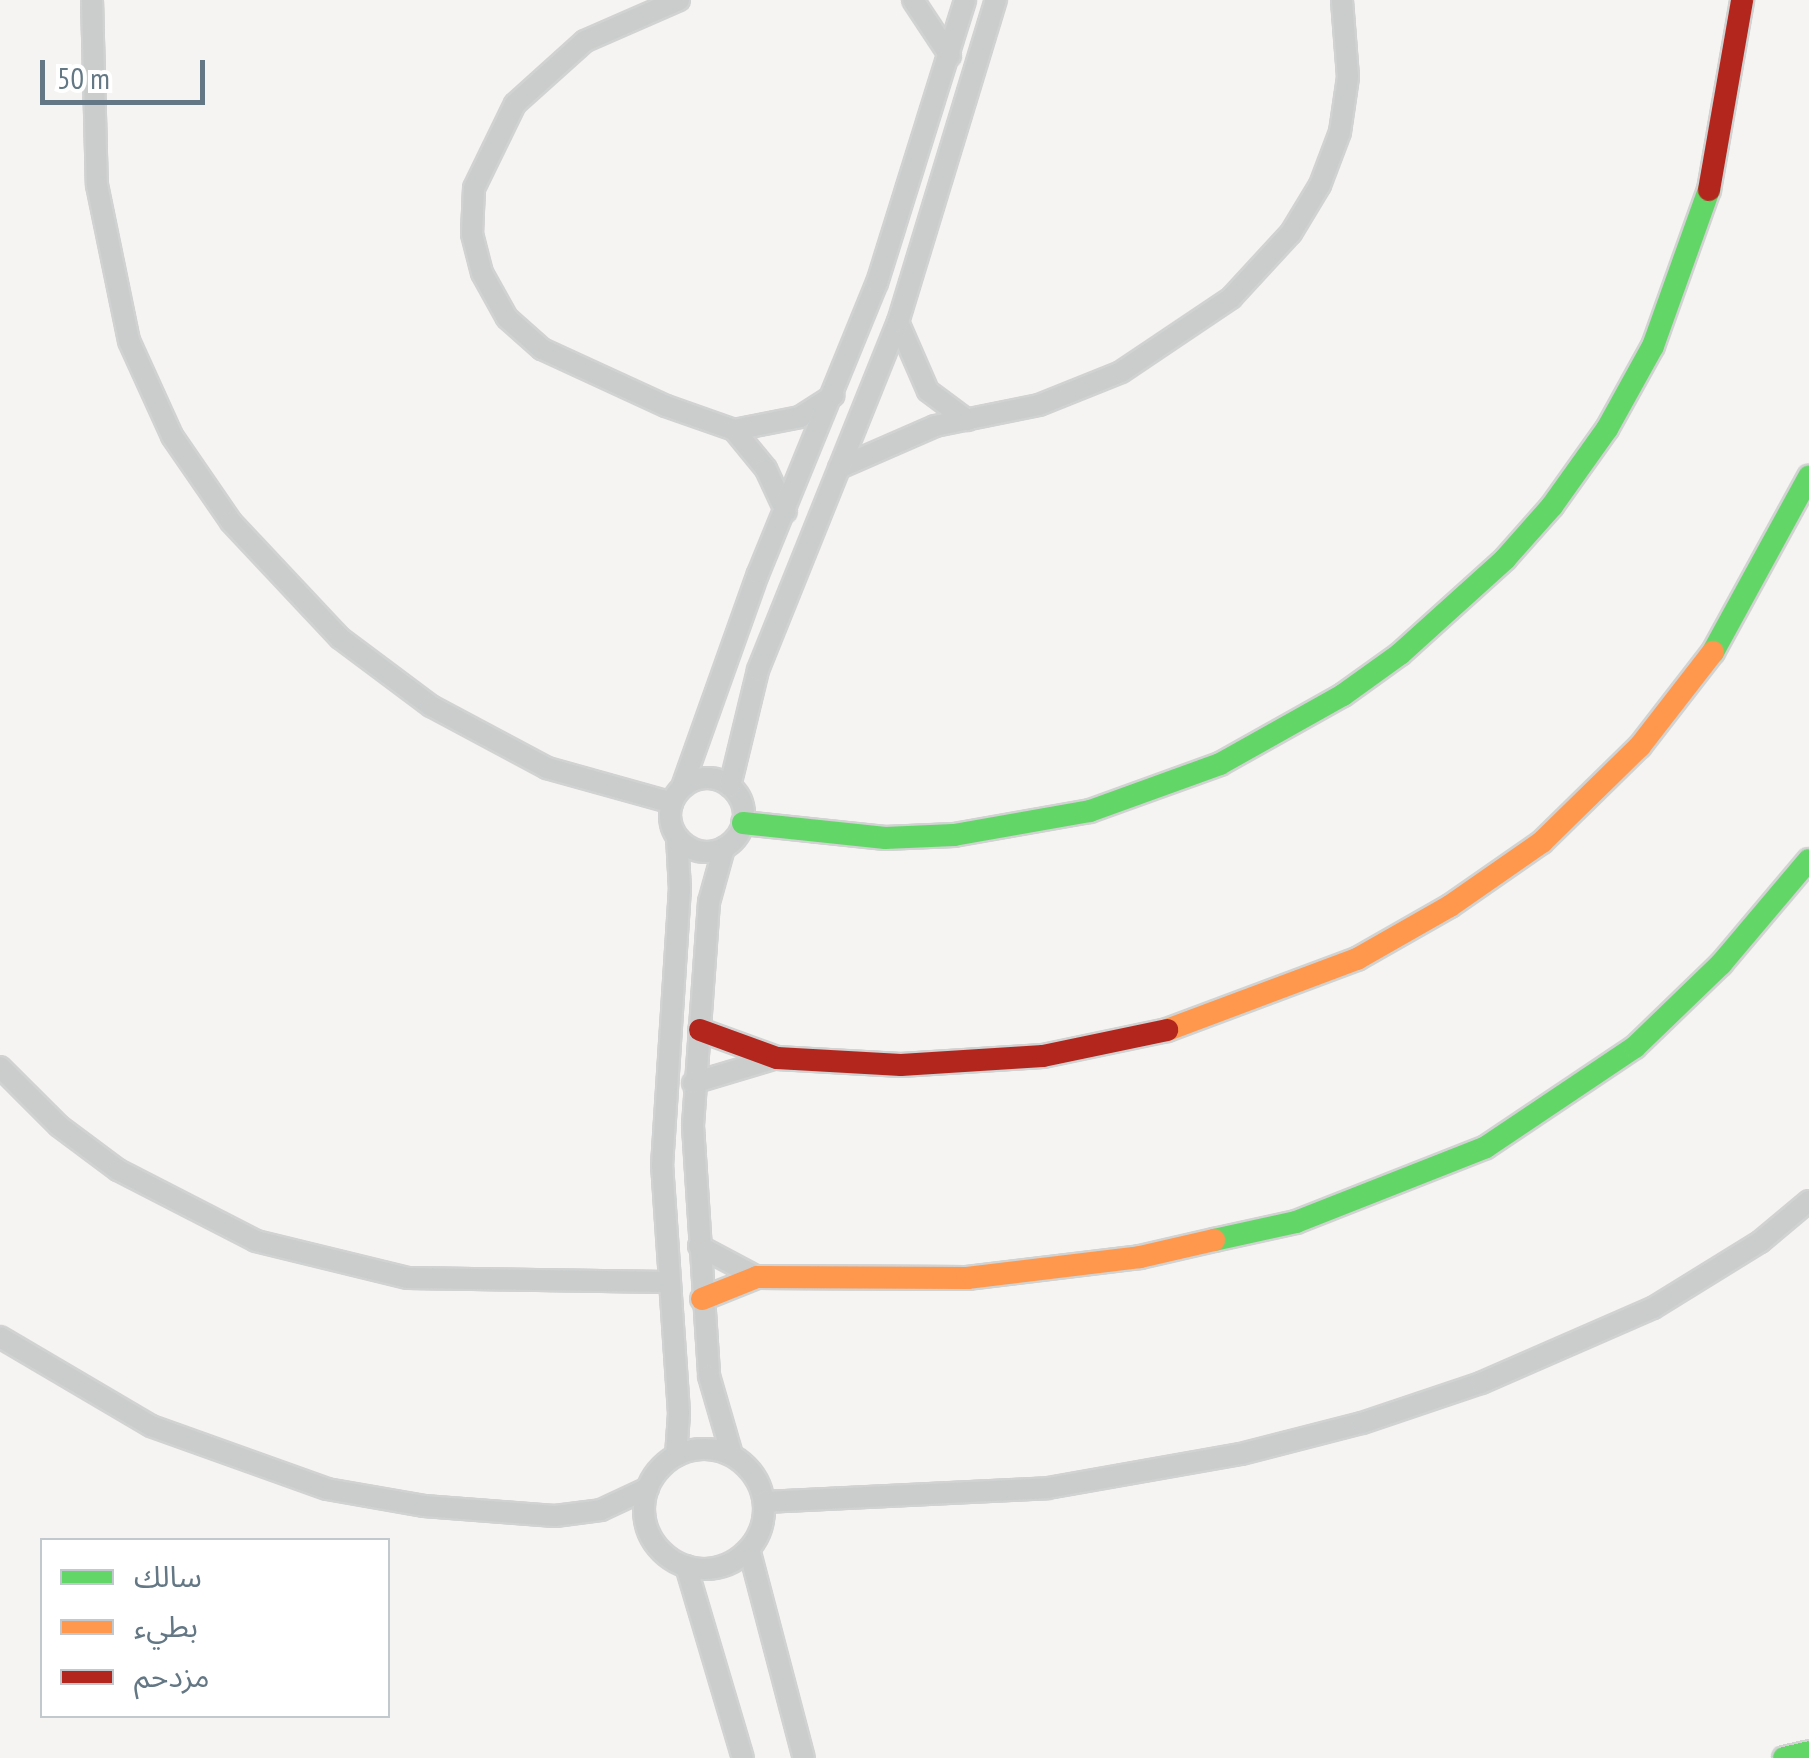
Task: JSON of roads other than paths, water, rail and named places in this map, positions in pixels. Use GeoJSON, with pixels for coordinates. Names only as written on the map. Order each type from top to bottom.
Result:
{"type":"FeatureCollection","features":[{"type":"Feature","properties":{"kind":"street"},"geometry":{"type":"LineString","coordinates":[[92,0],[97,185],[129,341],[172,436],[231,522],[340,638],[432,706],[547,768],[677,795],[710,778],[730,786],[742,803],[743,823],[724,848],[709,902],[693,1083],[702,1299],[712,1397],[732,1455]]}},
{"type":"Feature","properties":{"kind":"street"},"geometry":{"type":"LineString","coordinates":[[679,0],[584,41],[515,104],[474,188],[472,234],[482,272],[508,318],[542,349],[596,379],[734,430],[766,470],[786,512]]}},
{"type":"Feature","properties":{"kind":"street"},"geometry":{"type":"LineString","coordinates":[[913,0],[950,56]]}},
{"type":"Feature","properties":{"kind":"street"},"geometry":{"type":"LineString","coordinates":[[676,1456],[679,1413],[666,1282],[662,1166],[680,890],[677,795],[758,574],[835,394],[910,189],[965,0]]}},
{"type":"Feature","properties":{"kind":"street"},"geometry":{"type":"LineString","coordinates":[[730,786],[748,701],[789,588],[898,322],[996,0]]}},
{"type":"Feature","properties":{"kind":"street"},"geometry":{"type":"LineString","coordinates":[[839,468],[904,437],[1039,405],[1121,372],[1196,326],[1262,267],[1320,185],[1340,132],[1348,76],[1342,0]]}},
{"type":"Feature","properties":{"kind":"street"},"geometry":{"type":"LineString","coordinates":[[743,823],[885,838],[954,834],[1090,811],[1220,764],[1343,695],[1400,654],[1492,572],[1552,506],[1607,429],[1653,346],[1690,258],[1716,166],[1742,0]]}},
{"type":"Feature","properties":{"kind":"street"},"geometry":{"type":"LineString","coordinates":[[910,189],[937,199]]}},
{"type":"Feature","properties":{"kind":"street"},"geometry":{"type":"LineString","coordinates":[[898,322],[928,392],[967,420]]}},
{"type":"Feature","properties":{"kind":"street"},"geometry":{"type":"LineString","coordinates":[[734,430],[800,417],[835,394]]}},
{"type":"Feature","properties":{"kind":"street"},"geometry":{"type":"LineString","coordinates":[[693,1083],[777,1058],[972,1063],[1114,1044],[1306,984],[1409,930],[1542,842],[1640,746],[1725,637],[1809,477]]}},
{"type":"Feature","properties":{"kind":"street"},"geometry":{"type":"LineString","coordinates":[[758,574],[789,588]]}},
{"type":"Feature","properties":{"kind":"street"},"geometry":{"type":"LineString","coordinates":[[677,837],[703,852],[724,848]]}},
{"type":"Feature","properties":{"kind":"street"},"geometry":{"type":"LineString","coordinates":[[702,1299],[757,1276],[967,1278],[1069,1270],[1230,1240],[1360,1200],[1486,1146],[1588,1084],[1680,1007],[1809,860]]}},
{"type":"Feature","properties":{"kind":"street"},"geometry":{"type":"LineString","coordinates":[[700,1030],[777,1058]]}},
{"type":"Feature","properties":{"kind":"street"},"geometry":{"type":"LineString","coordinates":[[0,1067],[60,1126],[118,1170],[256,1241],[408,1278],[666,1282]]}},
{"type":"Feature","properties":{"kind":"street"},"geometry":{"type":"LineString","coordinates":[[662,1166],[694,1166]]}},
{"type":"Feature","properties":{"kind":"street"},"geometry":{"type":"LineString","coordinates":[[764,1502],[1048,1488],[1241,1454],[1362,1423],[1480,1383],[1653,1308],[1760,1242],[1809,1201]]}},
{"type":"Feature","properties":{"kind":"street"},"geometry":{"type":"LineString","coordinates":[[699,1246],[757,1276]]}},
{"type":"Feature","properties":{"kind":"street"},"geometry":{"type":"LineString","coordinates":[[0,1337],[151,1426],[327,1490],[424,1506],[555,1516],[602,1510],[648,1488],[676,1456],[704,1448],[732,1455],[754,1475],[764,1502],[750,1548],[804,1758]]}},
{"type":"Feature","properties":{"kind":"street"},"geometry":{"type":"LineString","coordinates":[[648,1488],[648,1530],[663,1553],[686,1566],[714,1569],[750,1548]]}},
{"type":"Feature","properties":{"kind":"street"},"geometry":{"type":"LineString","coordinates":[[686,1566],[742,1758]]}}]}
